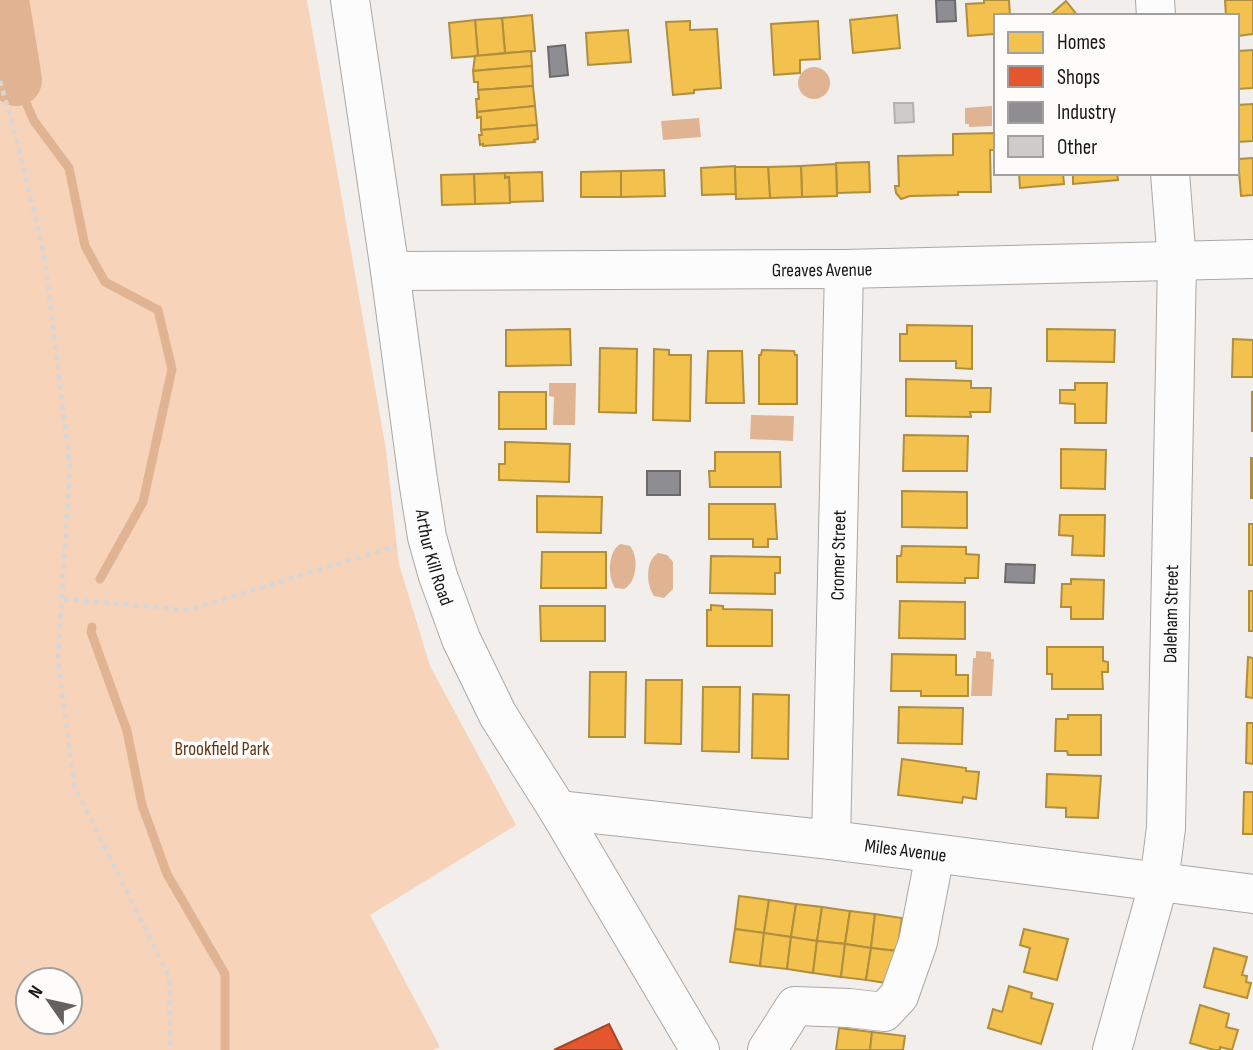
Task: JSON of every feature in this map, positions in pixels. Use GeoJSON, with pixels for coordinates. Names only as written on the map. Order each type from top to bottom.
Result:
{"type":"FeatureCollection","features":[{"type":"Feature","properties":{"kind":"street","name":"Arthur Kill Road"},"geometry":{"type":"LineString","coordinates":[[350,0],[418,480],[427,537],[438,576],[461,639],[498,715],[558,810],[700,1050]]}},
{"type":"Feature","properties":{"kind":"street","name":"Daleham Street"},"geometry":{"type":"LineString","coordinates":[[1112,1050],[1159,882],[1166,828],[1177,262],[1170,175]]}},
{"type":"Feature","properties":{"kind":"street","name":"Greaves Avenue"},"geometry":{"type":"LineString","coordinates":[[390,271],[844,269],[1253,259]]}},
{"type":"Feature","properties":{"kind":"street","name":"Cromer Street"},"geometry":{"type":"LineString","coordinates":[[831,840],[844,269]]}},
{"type":"Feature","properties":{"kind":"street","name":"Miles Avenue"},"geometry":{"type":"LineString","coordinates":[[558,810],[831,840],[1253,894]]}},
{"type":"Feature","properties":{"kind":"street"},"geometry":{"type":"LineString","coordinates":[[767,1050],[795,1006],[884,1012],[899,996],[918,942],[934,853]]}},
{"type":"Feature","properties":{"kind":"path"},"geometry":{"type":"LineString","coordinates":[[0,81],[44,254],[69,467],[64,599],[58,659],[75,785],[169,977],[170,1050]]}},
{"type":"Feature","properties":{"kind":"path"},"geometry":{"type":"LineString","coordinates":[[64,599],[189,610],[387,549]]}},
{"type":"Feature","properties":{"kind":"green space","name":"Brookfield Park"},"geometry":{"type":"Polygon","coordinates":[[[0,0],[307,0],[386,450],[399,564],[430,666],[516,825],[370,915],[440,1047],[433,1050],[0,1050],[0,0]]]}},
{"type":"Feature","properties":{"kind":"shaded area"},"geometry":{"type":"Polygon","coordinates":[[[814,67],[825,72],[830,83],[825,94],[814,99],[803,94],[798,83],[803,72],[814,67]]]}},
{"type":"Feature","properties":{"kind":"shaded area"},"geometry":{"type":"Polygon","coordinates":[[[992,106],[992,126],[969,127],[969,124],[965,124],[965,108],[992,106]]]}},
{"type":"Feature","properties":{"kind":"shaded area"},"geometry":{"type":"Polygon","coordinates":[[[699,118],[701,137],[663,140],[661,121],[699,118]]]}},
{"type":"Feature","properties":{"kind":"shaded area"},"geometry":{"type":"Polygon","coordinates":[[[549,383],[576,383],[575,425],[553,425],[554,397],[549,396],[549,383]]]}},
{"type":"Feature","properties":{"kind":"shaded area"},"geometry":{"type":"Polygon","coordinates":[[[751,415],[794,416],[793,441],[750,439],[751,415]]]}},
{"type":"Feature","properties":{"kind":"shaded area"},"geometry":{"type":"Polygon","coordinates":[[[621,544],[630,546],[635,556],[632,581],[624,589],[615,588],[610,570],[613,552],[621,544]]]}},
{"type":"Feature","properties":{"kind":"shaded area"},"geometry":{"type":"Polygon","coordinates":[[[658,553],[667,555],[673,562],[673,589],[664,598],[654,596],[648,580],[649,567],[658,553]]]}},
{"type":"Feature","properties":{"kind":"shaded area"},"geometry":{"type":"Polygon","coordinates":[[[976,651],[991,652],[991,659],[994,659],[992,696],[971,696],[973,658],[976,658],[976,651]]]}},
{"type":"Feature","properties":{"kind":"building: Homes"},"geometry":{"type":"Polygon","coordinates":[[[984,0],[1009,0],[1010,14],[994,14],[994,34],[968,36],[966,4],[984,3],[984,0]]]}},
{"type":"Feature","properties":{"kind":"building: Homes"},"geometry":{"type":"Polygon","coordinates":[[[1225,0],[1253,0],[1253,34],[1239,36],[1239,14],[1226,14],[1225,0]]]}},
{"type":"Feature","properties":{"kind":"building: Homes"},"geometry":{"type":"Polygon","coordinates":[[[1066,1],[1076,14],[1051,14],[1066,1]]]}},
{"type":"Feature","properties":{"kind":"building: Homes"},"geometry":{"type":"Polygon","coordinates":[[[532,15],[535,51],[505,53],[502,18],[532,15]]]}},
{"type":"Feature","properties":{"kind":"building: Homes"},"geometry":{"type":"Polygon","coordinates":[[[897,15],[900,48],[853,53],[850,20],[897,15]]]}},
{"type":"Feature","properties":{"kind":"building: Homes"},"geometry":{"type":"Polygon","coordinates":[[[502,18],[505,53],[478,56],[475,20],[502,18]]]}},
{"type":"Feature","properties":{"kind":"building: Homes"},"geometry":{"type":"Polygon","coordinates":[[[475,20],[478,56],[452,58],[449,23],[475,20]]]}},
{"type":"Feature","properties":{"kind":"building: Homes"},"geometry":{"type":"Polygon","coordinates":[[[690,21],[690,30],[717,29],[721,88],[673,95],[666,22],[690,21]]]}},
{"type":"Feature","properties":{"kind":"building: Homes"},"geometry":{"type":"Polygon","coordinates":[[[818,21],[820,59],[800,60],[800,73],[774,75],[771,24],[818,21]]]}},
{"type":"Feature","properties":{"kind":"building: Homes"},"geometry":{"type":"Polygon","coordinates":[[[628,30],[631,62],[588,65],[586,33],[628,30]]]}},
{"type":"Feature","properties":{"kind":"building: Homes"},"geometry":{"type":"Polygon","coordinates":[[[1253,50],[1253,88],[1239,89],[1239,51],[1253,50]]]}},
{"type":"Feature","properties":{"kind":"building: Homes"},"geometry":{"type":"Polygon","coordinates":[[[531,51],[532,66],[473,71],[475,56],[531,51]]]}},
{"type":"Feature","properties":{"kind":"building: Homes"},"geometry":{"type":"Polygon","coordinates":[[[532,66],[533,86],[478,90],[478,82],[474,82],[473,71],[532,66]]]}},
{"type":"Feature","properties":{"kind":"building: Homes"},"geometry":{"type":"Polygon","coordinates":[[[533,86],[535,106],[477,112],[478,90],[533,86]]]}},
{"type":"Feature","properties":{"kind":"building: Homes"},"geometry":{"type":"Polygon","coordinates":[[[1253,104],[1253,141],[1239,142],[1239,105],[1253,104]]]}},
{"type":"Feature","properties":{"kind":"building: Homes"},"geometry":{"type":"Polygon","coordinates":[[[535,106],[537,125],[481,130],[481,117],[477,118],[477,112],[535,106]]]}},
{"type":"Feature","properties":{"kind":"building: Homes"},"geometry":{"type":"Polygon","coordinates":[[[537,125],[538,139],[534,140],[535,142],[480,145],[481,130],[537,125]]]}},
{"type":"Feature","properties":{"kind":"building: Homes"},"geometry":{"type":"Polygon","coordinates":[[[994,133],[994,150],[990,150],[991,192],[958,192],[958,195],[910,196],[901,199],[895,186],[899,186],[898,156],[953,155],[953,134],[994,133]]]}},
{"type":"Feature","properties":{"kind":"building: Homes"},"geometry":{"type":"Polygon","coordinates":[[[1253,158],[1253,195],[1241,196],[1239,159],[1253,158]]]}},
{"type":"Feature","properties":{"kind":"building: Homes"},"geometry":{"type":"Polygon","coordinates":[[[869,162],[870,192],[837,193],[836,163],[869,162]]]}},
{"type":"Feature","properties":{"kind":"building: Homes"},"geometry":{"type":"Polygon","coordinates":[[[836,164],[837,196],[802,197],[801,166],[836,164]]]}},
{"type":"Feature","properties":{"kind":"building: Homes"},"geometry":{"type":"Polygon","coordinates":[[[735,166],[736,194],[702,195],[701,168],[735,166]]]}},
{"type":"Feature","properties":{"kind":"building: Homes"},"geometry":{"type":"Polygon","coordinates":[[[801,166],[802,197],[770,198],[768,167],[801,166]]]}},
{"type":"Feature","properties":{"kind":"building: Homes"},"geometry":{"type":"Polygon","coordinates":[[[735,167],[768,167],[770,198],[736,199],[735,167]]]}},
{"type":"Feature","properties":{"kind":"building: Homes"},"geometry":{"type":"Polygon","coordinates":[[[664,170],[665,196],[621,197],[621,171],[664,170]]]}},
{"type":"Feature","properties":{"kind":"building: Homes"},"geometry":{"type":"Polygon","coordinates":[[[621,171],[621,197],[581,197],[581,172],[621,171]]]}},
{"type":"Feature","properties":{"kind":"building: Homes"},"geometry":{"type":"Polygon","coordinates":[[[542,172],[543,201],[510,202],[509,177],[505,178],[505,173],[542,172]]]}},
{"type":"Feature","properties":{"kind":"building: Homes"},"geometry":{"type":"Polygon","coordinates":[[[505,173],[505,178],[509,177],[510,203],[475,204],[474,174],[505,173]]]}},
{"type":"Feature","properties":{"kind":"building: Homes"},"geometry":{"type":"Polygon","coordinates":[[[474,174],[475,204],[442,205],[441,175],[474,174]]]}},
{"type":"Feature","properties":{"kind":"building: Homes"},"geometry":{"type":"Polygon","coordinates":[[[1019,175],[1063,175],[1064,184],[1020,188],[1019,175]]]}},
{"type":"Feature","properties":{"kind":"building: Homes"},"geometry":{"type":"Polygon","coordinates":[[[1073,175],[1117,175],[1118,180],[1073,184],[1073,175]]]}},
{"type":"Feature","properties":{"kind":"building: Homes"},"geometry":{"type":"Polygon","coordinates":[[[907,325],[972,326],[972,369],[956,368],[956,361],[900,361],[900,334],[907,334],[907,325]]]}},
{"type":"Feature","properties":{"kind":"building: Homes"},"geometry":{"type":"Polygon","coordinates":[[[570,329],[571,365],[506,366],[506,330],[570,329]]]}},
{"type":"Feature","properties":{"kind":"building: Homes"},"geometry":{"type":"Polygon","coordinates":[[[1047,329],[1115,330],[1114,362],[1047,361],[1047,329]]]}},
{"type":"Feature","properties":{"kind":"building: Homes"},"geometry":{"type":"Polygon","coordinates":[[[1233,339],[1253,340],[1253,377],[1232,377],[1233,339]]]}},
{"type":"Feature","properties":{"kind":"building: Homes"},"geometry":{"type":"Polygon","coordinates":[[[600,348],[637,349],[636,413],[599,412],[600,348]]]}},
{"type":"Feature","properties":{"kind":"building: Homes"},"geometry":{"type":"Polygon","coordinates":[[[654,349],[669,350],[669,355],[691,355],[690,421],[653,420],[654,349]]]}},
{"type":"Feature","properties":{"kind":"building: Homes"},"geometry":{"type":"Polygon","coordinates":[[[762,350],[794,351],[797,355],[797,404],[759,404],[759,355],[762,350]]]}},
{"type":"Feature","properties":{"kind":"building: Homes"},"geometry":{"type":"Polygon","coordinates":[[[708,351],[742,351],[744,403],[706,403],[708,351]]]}},
{"type":"Feature","properties":{"kind":"building: Homes"},"geometry":{"type":"Polygon","coordinates":[[[906,379],[971,381],[971,388],[991,388],[990,412],[970,412],[971,417],[906,416],[906,379]]]}},
{"type":"Feature","properties":{"kind":"building: Homes"},"geometry":{"type":"Polygon","coordinates":[[[1075,383],[1107,383],[1106,423],[1075,423],[1075,404],[1060,403],[1060,390],[1075,390],[1075,383]]]}},
{"type":"Feature","properties":{"kind":"building: Homes"},"geometry":{"type":"Polygon","coordinates":[[[499,392],[546,392],[546,429],[499,429],[499,392]]]}},
{"type":"Feature","properties":{"kind":"building: Homes"},"geometry":{"type":"Polygon","coordinates":[[[1253,392],[1253,431],[1252,431],[1253,392]]]}},
{"type":"Feature","properties":{"kind":"building: Homes"},"geometry":{"type":"Polygon","coordinates":[[[904,435],[968,436],[967,471],[903,471],[904,435]]]}},
{"type":"Feature","properties":{"kind":"building: Homes"},"geometry":{"type":"Polygon","coordinates":[[[505,442],[570,444],[569,482],[499,480],[499,464],[505,464],[505,442]]]}},
{"type":"Feature","properties":{"kind":"building: Homes"},"geometry":{"type":"Polygon","coordinates":[[[1061,449],[1106,450],[1105,489],[1061,488],[1061,449]]]}},
{"type":"Feature","properties":{"kind":"building: Homes"},"geometry":{"type":"Polygon","coordinates":[[[715,452],[780,452],[781,487],[710,487],[709,471],[715,471],[715,452]]]}},
{"type":"Feature","properties":{"kind":"building: Homes"},"geometry":{"type":"Polygon","coordinates":[[[1253,458],[1253,498],[1251,498],[1253,458]]]}},
{"type":"Feature","properties":{"kind":"building: Homes"},"geometry":{"type":"Polygon","coordinates":[[[902,491],[967,492],[967,528],[902,527],[902,491]]]}},
{"type":"Feature","properties":{"kind":"building: Homes"},"geometry":{"type":"Polygon","coordinates":[[[537,496],[602,497],[601,533],[537,532],[537,496]]]}},
{"type":"Feature","properties":{"kind":"building: Homes"},"geometry":{"type":"Polygon","coordinates":[[[709,504],[775,504],[777,539],[768,539],[768,547],[753,547],[753,539],[709,539],[709,504]]]}},
{"type":"Feature","properties":{"kind":"building: Homes"},"geometry":{"type":"Polygon","coordinates":[[[1060,515],[1105,515],[1104,556],[1072,555],[1073,536],[1059,535],[1060,515]]]}},
{"type":"Feature","properties":{"kind":"building: Homes"},"geometry":{"type":"Polygon","coordinates":[[[1249,524],[1253,524],[1253,565],[1249,565],[1249,524]]]}},
{"type":"Feature","properties":{"kind":"building: Homes"},"geometry":{"type":"Polygon","coordinates":[[[902,546],[966,547],[966,554],[979,555],[978,578],[965,578],[965,583],[897,582],[897,556],[901,556],[902,546]]]}},
{"type":"Feature","properties":{"kind":"building: Homes"},"geometry":{"type":"Polygon","coordinates":[[[542,552],[606,552],[606,588],[541,588],[542,552]]]}},
{"type":"Feature","properties":{"kind":"building: Homes"},"geometry":{"type":"Polygon","coordinates":[[[711,556],[780,557],[780,573],[775,573],[775,594],[710,593],[711,556]]]}},
{"type":"Feature","properties":{"kind":"building: Homes"},"geometry":{"type":"Polygon","coordinates":[[[1071,579],[1104,580],[1103,619],[1071,619],[1071,607],[1061,607],[1062,584],[1071,584],[1071,579]]]}},
{"type":"Feature","properties":{"kind":"building: Homes"},"geometry":{"type":"Polygon","coordinates":[[[1249,591],[1253,591],[1253,631],[1249,631],[1249,591]]]}},
{"type":"Feature","properties":{"kind":"building: Homes"},"geometry":{"type":"Polygon","coordinates":[[[900,601],[965,602],[965,639],[899,638],[900,601]]]}},
{"type":"Feature","properties":{"kind":"building: Homes"},"geometry":{"type":"Polygon","coordinates":[[[711,605],[723,606],[723,609],[772,610],[772,646],[707,646],[707,610],[711,610],[711,605]]]}},
{"type":"Feature","properties":{"kind":"building: Homes"},"geometry":{"type":"Polygon","coordinates":[[[540,606],[605,606],[605,641],[541,641],[540,606]]]}},
{"type":"Feature","properties":{"kind":"building: Homes"},"geometry":{"type":"Polygon","coordinates":[[[1047,647],[1103,647],[1103,661],[1108,662],[1108,672],[1102,672],[1103,689],[1052,689],[1052,674],[1047,674],[1047,647]]]}},
{"type":"Feature","properties":{"kind":"building: Homes"},"geometry":{"type":"Polygon","coordinates":[[[892,654],[956,655],[956,675],[968,675],[968,696],[921,696],[921,691],[891,691],[892,654]]]}},
{"type":"Feature","properties":{"kind":"building: Homes"},"geometry":{"type":"Polygon","coordinates":[[[1248,657],[1253,658],[1253,698],[1246,697],[1248,657]]]}},
{"type":"Feature","properties":{"kind":"building: Homes"},"geometry":{"type":"Polygon","coordinates":[[[590,672],[626,672],[625,737],[589,737],[590,672]]]}},
{"type":"Feature","properties":{"kind":"building: Homes"},"geometry":{"type":"Polygon","coordinates":[[[646,680],[682,680],[681,744],[645,743],[646,680]]]}},
{"type":"Feature","properties":{"kind":"building: Homes"},"geometry":{"type":"Polygon","coordinates":[[[703,687],[740,687],[739,752],[702,751],[703,687]]]}},
{"type":"Feature","properties":{"kind":"building: Homes"},"geometry":{"type":"Polygon","coordinates":[[[753,694],[789,695],[788,759],[752,758],[753,694]]]}},
{"type":"Feature","properties":{"kind":"building: Homes"},"geometry":{"type":"Polygon","coordinates":[[[899,707],[963,708],[962,744],[898,743],[899,707]]]}},
{"type":"Feature","properties":{"kind":"building: Homes"},"geometry":{"type":"Polygon","coordinates":[[[1068,715],[1101,715],[1101,755],[1068,755],[1067,751],[1055,751],[1056,719],[1068,719],[1068,715]]]}},
{"type":"Feature","properties":{"kind":"building: Homes"},"geometry":{"type":"Polygon","coordinates":[[[1247,723],[1253,723],[1253,764],[1246,763],[1247,723]]]}},
{"type":"Feature","properties":{"kind":"building: Homes"},"geometry":{"type":"Polygon","coordinates":[[[902,759],[979,772],[976,799],[963,797],[962,803],[898,795],[902,759]]]}},
{"type":"Feature","properties":{"kind":"building: Homes"},"geometry":{"type":"Polygon","coordinates":[[[1047,774],[1101,776],[1098,818],[1066,817],[1066,808],[1046,807],[1047,774]]]}},
{"type":"Feature","properties":{"kind":"building: Homes"},"geometry":{"type":"Polygon","coordinates":[[[1244,792],[1253,792],[1253,834],[1243,834],[1244,792]]]}},
{"type":"Feature","properties":{"kind":"building: Homes"},"geometry":{"type":"Polygon","coordinates":[[[739,896],[769,900],[764,933],[735,929],[739,896]]]}},
{"type":"Feature","properties":{"kind":"building: Homes"},"geometry":{"type":"Polygon","coordinates":[[[769,900],[796,904],[791,937],[764,933],[769,900]]]}},
{"type":"Feature","properties":{"kind":"building: Homes"},"geometry":{"type":"Polygon","coordinates":[[[796,904],[822,907],[817,941],[791,937],[796,904]]]}},
{"type":"Feature","properties":{"kind":"building: Homes"},"geometry":{"type":"Polygon","coordinates":[[[822,907],[850,911],[845,944],[817,941],[822,907]]]}},
{"type":"Feature","properties":{"kind":"building: Homes"},"geometry":{"type":"Polygon","coordinates":[[[850,911],[875,914],[871,948],[845,944],[850,911]]]}},
{"type":"Feature","properties":{"kind":"building: Homes"},"geometry":{"type":"Polygon","coordinates":[[[875,914],[902,918],[897,951],[871,948],[875,914]]]}},
{"type":"Feature","properties":{"kind":"building: Homes"},"geometry":{"type":"Polygon","coordinates":[[[735,929],[764,933],[760,966],[730,962],[735,929]]]}},
{"type":"Feature","properties":{"kind":"building: Homes"},"geometry":{"type":"Polygon","coordinates":[[[1024,929],[1068,939],[1057,980],[1024,972],[1030,948],[1020,945],[1024,929]]]}},
{"type":"Feature","properties":{"kind":"building: Homes"},"geometry":{"type":"Polygon","coordinates":[[[764,933],[791,937],[787,969],[760,966],[764,933]]]}},
{"type":"Feature","properties":{"kind":"building: Homes"},"geometry":{"type":"Polygon","coordinates":[[[791,937],[817,941],[813,973],[787,969],[791,937]]]}},
{"type":"Feature","properties":{"kind":"building: Homes"},"geometry":{"type":"Polygon","coordinates":[[[817,941],[845,944],[841,977],[813,973],[817,941]]]}},
{"type":"Feature","properties":{"kind":"building: Homes"},"geometry":{"type":"Polygon","coordinates":[[[845,944],[871,948],[866,980],[841,977],[845,944]]]}},
{"type":"Feature","properties":{"kind":"building: Homes"},"geometry":{"type":"Polygon","coordinates":[[[871,948],[897,951],[893,984],[866,980],[871,948]]]}},
{"type":"Feature","properties":{"kind":"building: Homes"},"geometry":{"type":"Polygon","coordinates":[[[1214,948],[1247,957],[1242,975],[1247,976],[1246,982],[1251,983],[1247,998],[1204,987],[1214,948]]]}},
{"type":"Feature","properties":{"kind":"building: Homes"},"geometry":{"type":"Polygon","coordinates":[[[1009,986],[1032,993],[1031,998],[1053,1004],[1041,1044],[988,1028],[993,1009],[1002,1012],[1009,986]]]}},
{"type":"Feature","properties":{"kind":"building: Homes"},"geometry":{"type":"Polygon","coordinates":[[[1200,1005],[1229,1014],[1226,1027],[1238,1030],[1232,1050],[1220,1047],[1220,1050],[1214,1050],[1190,1043],[1200,1005]]]}},
{"type":"Feature","properties":{"kind":"building: Homes"},"geometry":{"type":"Polygon","coordinates":[[[839,1028],[872,1032],[870,1050],[836,1050],[839,1028]]]}},
{"type":"Feature","properties":{"kind":"building: Homes"},"geometry":{"type":"Polygon","coordinates":[[[872,1032],[905,1036],[903,1050],[870,1050],[872,1032]]]}},
{"type":"Feature","properties":{"kind":"building: Shops"},"geometry":{"type":"Polygon","coordinates":[[[609,1024],[622,1050],[554,1050],[609,1024]]]}},
{"type":"Feature","properties":{"kind":"building: Industry"},"geometry":{"type":"Polygon","coordinates":[[[936,0],[955,0],[956,21],[937,22],[936,0]]]}},
{"type":"Feature","properties":{"kind":"building: Industry"},"geometry":{"type":"Polygon","coordinates":[[[565,45],[568,75],[550,77],[548,47],[565,45]]]}},
{"type":"Feature","properties":{"kind":"building: Industry"},"geometry":{"type":"Polygon","coordinates":[[[647,471],[680,471],[680,495],[647,495],[647,471]]]}},
{"type":"Feature","properties":{"kind":"building: Industry"},"geometry":{"type":"Polygon","coordinates":[[[1006,564],[1035,565],[1034,583],[1005,582],[1006,564]]]}},
{"type":"Feature","properties":{"kind":"building: Other"},"geometry":{"type":"Polygon","coordinates":[[[894,103],[913,103],[914,122],[895,123],[894,103]]]}},
{"type":"Feature","properties":{"kind":"waterway"},"geometry":{"type":"LineString","coordinates":[[3,0],[16,80]]}},
{"type":"Feature","properties":{"kind":"waterway"},"geometry":{"type":"LineString","coordinates":[[16,80],[34,121],[69,168],[85,246],[105,282],[158,310],[172,369],[143,502],[100,579]]}},
{"type":"Feature","properties":{"kind":"waterway"},"geometry":{"type":"LineString","coordinates":[[92,627],[91,632],[127,731],[142,805],[167,874],[225,974],[225,1050]]}}]}
